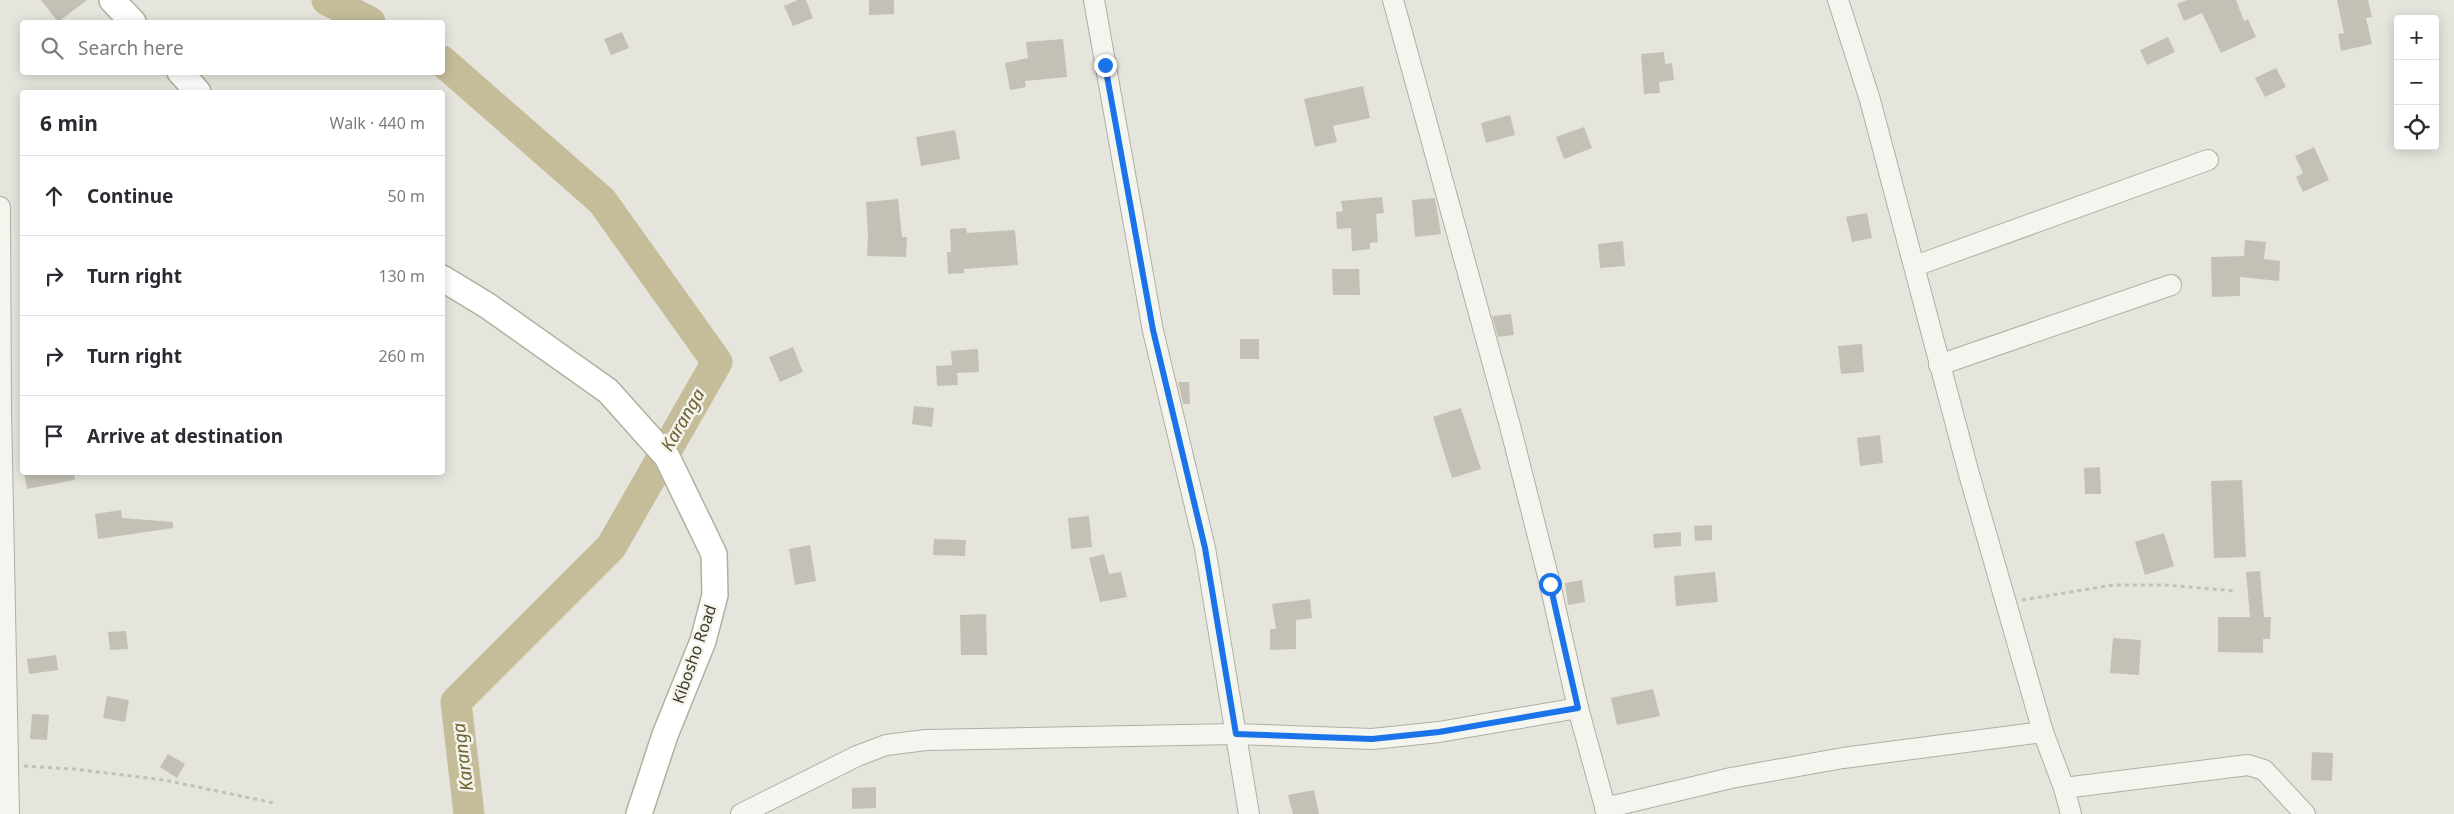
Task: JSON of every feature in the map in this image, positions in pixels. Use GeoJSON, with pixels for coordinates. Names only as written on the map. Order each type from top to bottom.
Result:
{"type":"FeatureCollection","features":[{"type":"Feature","properties":{"kind":"main road"},"geometry":{"type":"LineString","coordinates":[[112,0],[131,20]]}},
{"type":"Feature","properties":{"kind":"main road"},"geometry":{"type":"LineString","coordinates":[[183,75],[196,90]]}},
{"type":"Feature","properties":{"kind":"main road","name":"Kibosho Road"},"geometry":{"type":"LineString","coordinates":[[445,280],[488,306],[608,390],[667,458],[714,554],[715,595],[702,641],[665,735],[639,814]]}},
{"type":"Feature","properties":{"kind":"street"},"geometry":{"type":"LineString","coordinates":[[1094,0],[1153,330],[1205,548],[1249,814]]}},
{"type":"Feature","properties":{"kind":"street"},"geometry":{"type":"LineString","coordinates":[[1393,0],[1510,426],[1550,584],[1578,708],[1606,811],[1731,778],[1824,762],[2043,732]]}},
{"type":"Feature","properties":{"kind":"street"},"geometry":{"type":"LineString","coordinates":[[1838,0],[1870,100],[1915,266],[1939,365],[2043,732],[2064,788],[2071,814]]}},
{"type":"Feature","properties":{"kind":"street"},"geometry":{"type":"LineString","coordinates":[[1915,266],[2208,160]]}},
{"type":"Feature","properties":{"kind":"street"},"geometry":{"type":"LineString","coordinates":[[0,207],[1,408],[9,814]]}},
{"type":"Feature","properties":{"kind":"street"},"geometry":{"type":"LineString","coordinates":[[1939,365],[2171,285]]}},
{"type":"Feature","properties":{"kind":"street"},"geometry":{"type":"LineString","coordinates":[[740,814],[857,756],[886,746],[935,740],[1236,734],[1372,739],[1439,732],[1578,708]]}},
{"type":"Feature","properties":{"kind":"street"},"geometry":{"type":"LineString","coordinates":[[2064,788],[2248,765],[2264,770],[2304,814]]}},
{"type":"Feature","properties":{"kind":"path"},"geometry":{"type":"LineString","coordinates":[[2007,602],[2113,585],[2165,584],[2235,591]]}},
{"type":"Feature","properties":{"kind":"path"},"geometry":{"type":"LineString","coordinates":[[9,765],[74,769],[164,780],[274,803]]}},
{"type":"Feature","properties":{"kind":"building"},"geometry":{"type":"Polygon","coordinates":[[[41,0],[87,0],[61,20],[56,20],[41,0]]]}},
{"type":"Feature","properties":{"kind":"building"},"geometry":{"type":"Polygon","coordinates":[[[798,0],[806,0],[813,18],[793,26],[784,6],[798,0]]]}},
{"type":"Feature","properties":{"kind":"building"},"geometry":{"type":"Polygon","coordinates":[[[869,0],[894,0],[894,14],[869,15],[869,0]]]}},
{"type":"Feature","properties":{"kind":"building"},"geometry":{"type":"Polygon","coordinates":[[[2187,0],[2236,0],[2244,21],[2248,19],[2256,37],[2221,53],[2202,13],[2184,21],[2177,4],[2187,0]]]}},
{"type":"Feature","properties":{"kind":"building"},"geometry":{"type":"Polygon","coordinates":[[[2337,0],[2368,0],[2372,17],[2366,18],[2372,44],[2341,51],[2338,34],[2344,33],[2337,0]]]}},
{"type":"Feature","properties":{"kind":"building"},"geometry":{"type":"Polygon","coordinates":[[[622,32],[629,48],[611,55],[604,39],[622,32]]]}},
{"type":"Feature","properties":{"kind":"building"},"geometry":{"type":"Polygon","coordinates":[[[2168,37],[2175,52],[2147,65],[2140,50],[2168,37]]]}},
{"type":"Feature","properties":{"kind":"building"},"geometry":{"type":"Polygon","coordinates":[[[1063,39],[1067,77],[1025,81],[1026,87],[1010,90],[1005,63],[1028,58],[1026,42],[1063,39]]]}},
{"type":"Feature","properties":{"kind":"building"},"geometry":{"type":"Polygon","coordinates":[[[1664,52],[1665,64],[1672,63],[1674,80],[1659,82],[1660,93],[1644,94],[1641,54],[1664,52]]]}},
{"type":"Feature","properties":{"kind":"building"},"geometry":{"type":"Polygon","coordinates":[[[2276,68],[2286,87],[2265,97],[2255,78],[2276,68]]]}},
{"type":"Feature","properties":{"kind":"building"},"geometry":{"type":"Polygon","coordinates":[[[1363,86],[1370,118],[1333,126],[1337,142],[1315,147],[1304,99],[1363,86]]]}},
{"type":"Feature","properties":{"kind":"building"},"geometry":{"type":"Polygon","coordinates":[[[1510,115],[1515,135],[1486,143],[1481,123],[1510,115]]]}},
{"type":"Feature","properties":{"kind":"building"},"geometry":{"type":"Polygon","coordinates":[[[1584,127],[1592,148],[1564,159],[1556,137],[1584,127]]]}},
{"type":"Feature","properties":{"kind":"building"},"geometry":{"type":"Polygon","coordinates":[[[955,130],[960,159],[921,166],[916,137],[955,130]]]}},
{"type":"Feature","properties":{"kind":"building"},"geometry":{"type":"Polygon","coordinates":[[[2314,147],[2329,180],[2303,192],[2296,177],[2303,173],[2295,156],[2314,147]]]}},
{"type":"Feature","properties":{"kind":"building"},"geometry":{"type":"Polygon","coordinates":[[[1382,197],[1384,213],[1376,214],[1378,242],[1370,243],[1370,249],[1352,251],[1351,228],[1337,229],[1336,212],[1343,211],[1341,201],[1382,197]]]}},
{"type":"Feature","properties":{"kind":"building"},"geometry":{"type":"Polygon","coordinates":[[[1435,198],[1441,234],[1415,237],[1412,200],[1435,198]]]}},
{"type":"Feature","properties":{"kind":"building"},"geometry":{"type":"Polygon","coordinates":[[[898,199],[902,237],[907,237],[906,257],[867,256],[866,202],[898,199]]]}},
{"type":"Feature","properties":{"kind":"building"},"geometry":{"type":"Polygon","coordinates":[[[1867,213],[1872,238],[1852,242],[1846,217],[1867,213]]]}},
{"type":"Feature","properties":{"kind":"building"},"geometry":{"type":"Polygon","coordinates":[[[966,228],[967,233],[1015,230],[1018,265],[964,269],[964,273],[948,274],[947,252],[951,252],[950,229],[966,228]]]}},
{"type":"Feature","properties":{"kind":"building"},"geometry":{"type":"Polygon","coordinates":[[[2245,240],[2266,242],[2264,259],[2280,261],[2279,281],[2240,277],[2240,296],[2212,297],[2211,257],[2244,256],[2245,240]]]}},
{"type":"Feature","properties":{"kind":"building"},"geometry":{"type":"Polygon","coordinates":[[[1623,241],[1625,266],[1600,268],[1598,244],[1623,241]]]}},
{"type":"Feature","properties":{"kind":"building"},"geometry":{"type":"Polygon","coordinates":[[[1332,269],[1359,269],[1360,295],[1333,295],[1332,269]]]}},
{"type":"Feature","properties":{"kind":"building"},"geometry":{"type":"Polygon","coordinates":[[[1511,314],[1514,335],[1498,337],[1492,316],[1511,314]]]}},
{"type":"Feature","properties":{"kind":"building"},"geometry":{"type":"Polygon","coordinates":[[[1240,339],[1259,339],[1259,359],[1240,359],[1240,339]]]}},
{"type":"Feature","properties":{"kind":"building"},"geometry":{"type":"Polygon","coordinates":[[[1862,344],[1864,372],[1841,374],[1838,346],[1862,344]]]}},
{"type":"Feature","properties":{"kind":"building"},"geometry":{"type":"Polygon","coordinates":[[[793,347],[803,372],[780,382],[769,357],[793,347]]]}},
{"type":"Feature","properties":{"kind":"building"},"geometry":{"type":"Polygon","coordinates":[[[978,349],[979,372],[957,373],[958,385],[937,386],[936,366],[952,365],[951,351],[978,349]]]}},
{"type":"Feature","properties":{"kind":"building"},"geometry":{"type":"Polygon","coordinates":[[[1178,382],[1189,382],[1190,404],[1183,404],[1178,382]]]}},
{"type":"Feature","properties":{"kind":"building"},"geometry":{"type":"Polygon","coordinates":[[[914,406],[934,408],[932,427],[912,424],[914,406]]]}},
{"type":"Feature","properties":{"kind":"building"},"geometry":{"type":"Polygon","coordinates":[[[1461,408],[1481,469],[1452,478],[1433,417],[1461,408]]]}},
{"type":"Feature","properties":{"kind":"building"},"geometry":{"type":"Polygon","coordinates":[[[1880,435],[1883,463],[1860,466],[1857,438],[1880,435]]]}},
{"type":"Feature","properties":{"kind":"building"},"geometry":{"type":"Polygon","coordinates":[[[2100,467],[2101,494],[2085,494],[2084,468],[2100,467]]]}},
{"type":"Feature","properties":{"kind":"building"},"geometry":{"type":"Polygon","coordinates":[[[25,475],[74,475],[75,480],[27,489],[25,475]]]}},
{"type":"Feature","properties":{"kind":"building"},"geometry":{"type":"Polygon","coordinates":[[[2242,480],[2246,557],[2214,558],[2211,481],[2242,480]]]}},
{"type":"Feature","properties":{"kind":"building"},"geometry":{"type":"Polygon","coordinates":[[[121,510],[122,518],[173,522],[173,528],[98,539],[95,514],[121,510]]]}},
{"type":"Feature","properties":{"kind":"building"},"geometry":{"type":"Polygon","coordinates":[[[1089,516],[1092,547],[1071,549],[1068,518],[1089,516]]]}},
{"type":"Feature","properties":{"kind":"building"},"geometry":{"type":"Polygon","coordinates":[[[1712,525],[1712,540],[1695,541],[1694,526],[1712,525]]]}},
{"type":"Feature","properties":{"kind":"building"},"geometry":{"type":"Polygon","coordinates":[[[1681,532],[1681,546],[1654,548],[1653,534],[1681,532]]]}},
{"type":"Feature","properties":{"kind":"building"},"geometry":{"type":"Polygon","coordinates":[[[2164,533],[2174,566],[2145,575],[2135,542],[2164,533]]]}},
{"type":"Feature","properties":{"kind":"building"},"geometry":{"type":"Polygon","coordinates":[[[934,539],[966,540],[965,556],[933,555],[934,539]]]}},
{"type":"Feature","properties":{"kind":"building"},"geometry":{"type":"Polygon","coordinates":[[[810,545],[816,581],[795,585],[789,549],[810,545]]]}},
{"type":"Feature","properties":{"kind":"building"},"geometry":{"type":"Polygon","coordinates":[[[1104,554],[1109,574],[1121,572],[1127,597],[1100,602],[1089,558],[1104,554]]]}},
{"type":"Feature","properties":{"kind":"building"},"geometry":{"type":"Polygon","coordinates":[[[2260,571],[2264,617],[2271,617],[2270,639],[2263,639],[2263,653],[2218,652],[2218,617],[2250,617],[2246,572],[2260,571]]]}},
{"type":"Feature","properties":{"kind":"building"},"geometry":{"type":"Polygon","coordinates":[[[1715,572],[1718,602],[1676,606],[1674,576],[1715,572]]]}},
{"type":"Feature","properties":{"kind":"building"},"geometry":{"type":"Polygon","coordinates":[[[1582,580],[1585,602],[1568,605],[1565,583],[1582,580]]]}},
{"type":"Feature","properties":{"kind":"building"},"geometry":{"type":"Polygon","coordinates":[[[1310,599],[1312,618],[1296,620],[1296,649],[1270,650],[1270,629],[1276,629],[1272,604],[1310,599]]]}},
{"type":"Feature","properties":{"kind":"building"},"geometry":{"type":"Polygon","coordinates":[[[986,614],[987,655],[961,655],[960,615],[986,614]]]}},
{"type":"Feature","properties":{"kind":"building"},"geometry":{"type":"Polygon","coordinates":[[[126,631],[128,649],[110,650],[108,632],[126,631]]]}},
{"type":"Feature","properties":{"kind":"building"},"geometry":{"type":"Polygon","coordinates":[[[2113,638],[2141,640],[2139,675],[2110,673],[2113,638]]]}},
{"type":"Feature","properties":{"kind":"building"},"geometry":{"type":"Polygon","coordinates":[[[56,655],[58,670],[29,674],[27,659],[56,655]]]}},
{"type":"Feature","properties":{"kind":"building"},"geometry":{"type":"Polygon","coordinates":[[[1653,689],[1660,716],[1617,725],[1611,698],[1653,689]]]}},
{"type":"Feature","properties":{"kind":"building"},"geometry":{"type":"Polygon","coordinates":[[[107,696],[129,700],[125,722],[103,718],[107,696]]]}},
{"type":"Feature","properties":{"kind":"building"},"geometry":{"type":"Polygon","coordinates":[[[32,714],[49,715],[47,740],[30,739],[32,714]]]}},
{"type":"Feature","properties":{"kind":"building"},"geometry":{"type":"Polygon","coordinates":[[[2312,752],[2333,753],[2332,781],[2311,780],[2312,752]]]}},
{"type":"Feature","properties":{"kind":"building"},"geometry":{"type":"Polygon","coordinates":[[[168,754],[185,764],[177,778],[160,767],[168,754]]]}},
{"type":"Feature","properties":{"kind":"building"},"geometry":{"type":"Polygon","coordinates":[[[876,787],[876,808],[852,809],[852,788],[876,787]]]}},
{"type":"Feature","properties":{"kind":"building"},"geometry":{"type":"Polygon","coordinates":[[[1314,790],[1319,814],[1293,814],[1288,795],[1314,790]]]}},
{"type":"Feature","properties":{"kind":"waterway","name":"Karanga"},"geometry":{"type":"LineString","coordinates":[[327,0],[366,20]]}},
{"type":"Feature","properties":{"kind":"waterway","name":"Karanga"},"geometry":{"type":"LineString","coordinates":[[445,64],[602,201],[717,362],[611,547],[456,702],[469,814]]}},
{"type":"Feature","properties":{"kind":"route"},"geometry":{"type":"LineString","coordinates":[[1105,65],[1153,330],[1205,548],[1236,734],[1372,739],[1439,732],[1578,708],[1550,584]]}}]}
